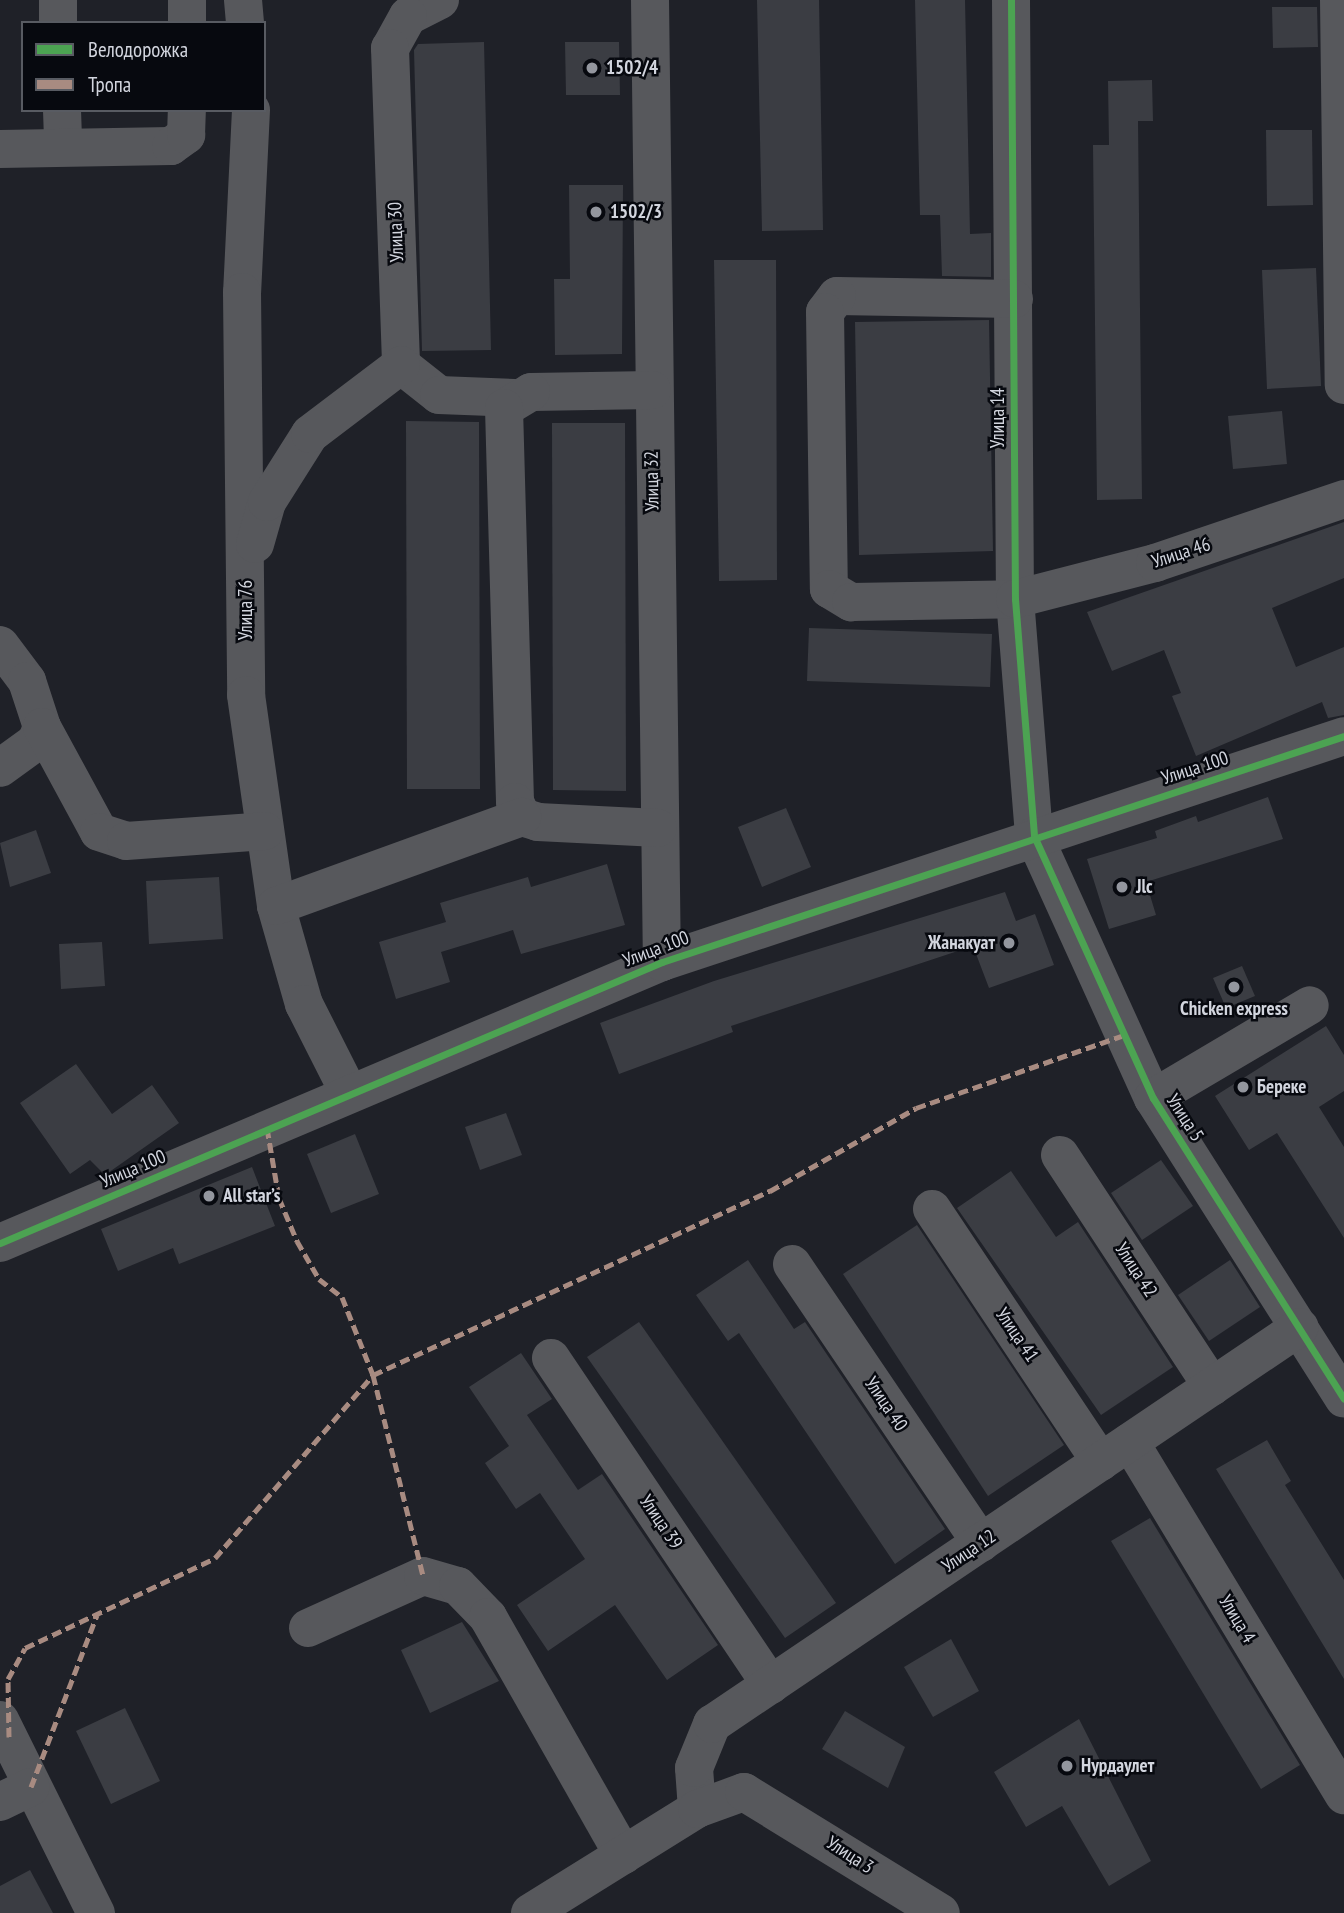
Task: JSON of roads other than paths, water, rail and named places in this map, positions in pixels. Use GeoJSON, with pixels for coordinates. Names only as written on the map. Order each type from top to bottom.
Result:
{"type":"FeatureCollection","features":[{"type":"Feature","properties":{"kind":"street"},"geometry":{"type":"LineString","coordinates":[[58,0],[58,21]]}},
{"type":"Feature","properties":{"kind":"street"},"geometry":{"type":"LineString","coordinates":[[187,0],[187,21]]}},
{"type":"Feature","properties":{"kind":"street"},"geometry":{"type":"LineString","coordinates":[[243,0],[245,21]]}},
{"type":"Feature","properties":{"kind":"street","name":"Улица 30"},"geometry":{"type":"LineString","coordinates":[[401,365],[390,48],[408,16],[440,0]]}},
{"type":"Feature","properties":{"kind":"street","name":"Улица 32"},"geometry":{"type":"LineString","coordinates":[[643,0],[662,962]]}},
{"type":"Feature","properties":{"kind":"street","name":"Улица 14"},"geometry":{"type":"LineString","coordinates":[[1011,0],[1015,600],[1034,836]]}},
{"type":"Feature","properties":{"kind":"street"},"geometry":{"type":"LineString","coordinates":[[1339,0],[1344,386]]}},
{"type":"Feature","properties":{"kind":"street"},"geometry":{"type":"LineString","coordinates":[[0,149],[62,128],[171,146],[186,135],[187,112]]}},
{"type":"Feature","properties":{"kind":"street","name":"Улица 76"},"geometry":{"type":"LineString","coordinates":[[251,112],[242,292],[246,695],[276,906],[304,1004],[349,1093]]}},
{"type":"Feature","properties":{"kind":"street","name":"Улица 46"},"geometry":{"type":"LineString","coordinates":[[1014,299],[837,296],[825,312],[824,569],[829,589],[851,602],[1015,600],[1155,563],[1344,499]]}},
{"type":"Feature","properties":{"kind":"street"},"geometry":{"type":"LineString","coordinates":[[246,579],[267,502],[310,434],[401,365],[439,395],[514,398],[652,390]]}},
{"type":"Feature","properties":{"kind":"street"},"geometry":{"type":"LineString","coordinates":[[514,398],[504,408],[515,802],[522,817]]}},
{"type":"Feature","properties":{"kind":"street"},"geometry":{"type":"LineString","coordinates":[[0,645],[27,681],[42,727],[99,832],[126,841],[265,831]]}},
{"type":"Feature","properties":{"kind":"street"},"geometry":{"type":"LineString","coordinates":[[0,768],[36,741],[42,727]]}},
{"type":"Feature","properties":{"kind":"street","name":"Улица 100"},"geometry":{"type":"LineString","coordinates":[[0,1243],[662,962],[1034,836],[1344,736]]}},
{"type":"Feature","properties":{"kind":"street"},"geometry":{"type":"LineString","coordinates":[[276,906],[522,817],[658,828]]}},
{"type":"Feature","properties":{"kind":"street","name":"Улица 5"},"geometry":{"type":"LineString","coordinates":[[1034,836],[1153,1098],[1344,1399]]}},
{"type":"Feature","properties":{"kind":"street"},"geometry":{"type":"LineString","coordinates":[[1153,1098],[1310,1005]]}},
{"type":"Feature","properties":{"kind":"street","name":"Улица 42"},"geometry":{"type":"LineString","coordinates":[[1060,1155],[1212,1386]]}},
{"type":"Feature","properties":{"kind":"street","name":"Улица 41"},"geometry":{"type":"LineString","coordinates":[[932,1209],[1115,1452]]}},
{"type":"Feature","properties":{"kind":"street","name":"Улица 40"},"geometry":{"type":"LineString","coordinates":[[792,1264],[981,1543]]}},
{"type":"Feature","properties":{"kind":"street","name":"Улица 12"},"geometry":{"type":"LineString","coordinates":[[697,1809],[694,1768],[705,1736],[771,1685],[1300,1327]]}},
{"type":"Feature","properties":{"kind":"street","name":"Улица 39"},"geometry":{"type":"LineString","coordinates":[[551,1357],[771,1685]]}},
{"type":"Feature","properties":{"kind":"street","name":"Улица 4"},"geometry":{"type":"LineString","coordinates":[[1115,1452],[1344,1795]]}},
{"type":"Feature","properties":{"kind":"street"},"geometry":{"type":"LineString","coordinates":[[309,1628],[423,1576],[458,1586],[488,1616],[623,1855]]}},
{"type":"Feature","properties":{"kind":"street"},"geometry":{"type":"LineString","coordinates":[[0,1720],[15,1795],[96,1913]]}},
{"type":"Feature","properties":{"kind":"street","name":"Улица 3"},"geometry":{"type":"LineString","coordinates":[[697,1809],[728,1793],[760,1797],[941,1913]]}},
{"type":"Feature","properties":{"kind":"street"},"geometry":{"type":"LineString","coordinates":[[530,1913],[697,1809]]}},
{"type":"Feature","properties":{"kind":"place","name":"1502/4"},"geometry":{"type":"Point","coordinates":[592,68]}},
{"type":"Feature","properties":{"kind":"place","name":"1502/3"},"geometry":{"type":"Point","coordinates":[596,212]}},
{"type":"Feature","properties":{"kind":"place","name":"Jlc"},"geometry":{"type":"Point","coordinates":[1122,887]}},
{"type":"Feature","properties":{"kind":"place","name":"Жанакуат"},"geometry":{"type":"Point","coordinates":[1009,943]}},
{"type":"Feature","properties":{"kind":"place","name":"Chicken express"},"geometry":{"type":"Point","coordinates":[1234,987]}},
{"type":"Feature","properties":{"kind":"place","name":"Береке"},"geometry":{"type":"Point","coordinates":[1243,1087]}},
{"type":"Feature","properties":{"kind":"place","name":"All star’s"},"geometry":{"type":"Point","coordinates":[209,1196]}},
{"type":"Feature","properties":{"kind":"place","name":"Нурдаулет"},"geometry":{"type":"Point","coordinates":[1067,1766]}}]}
